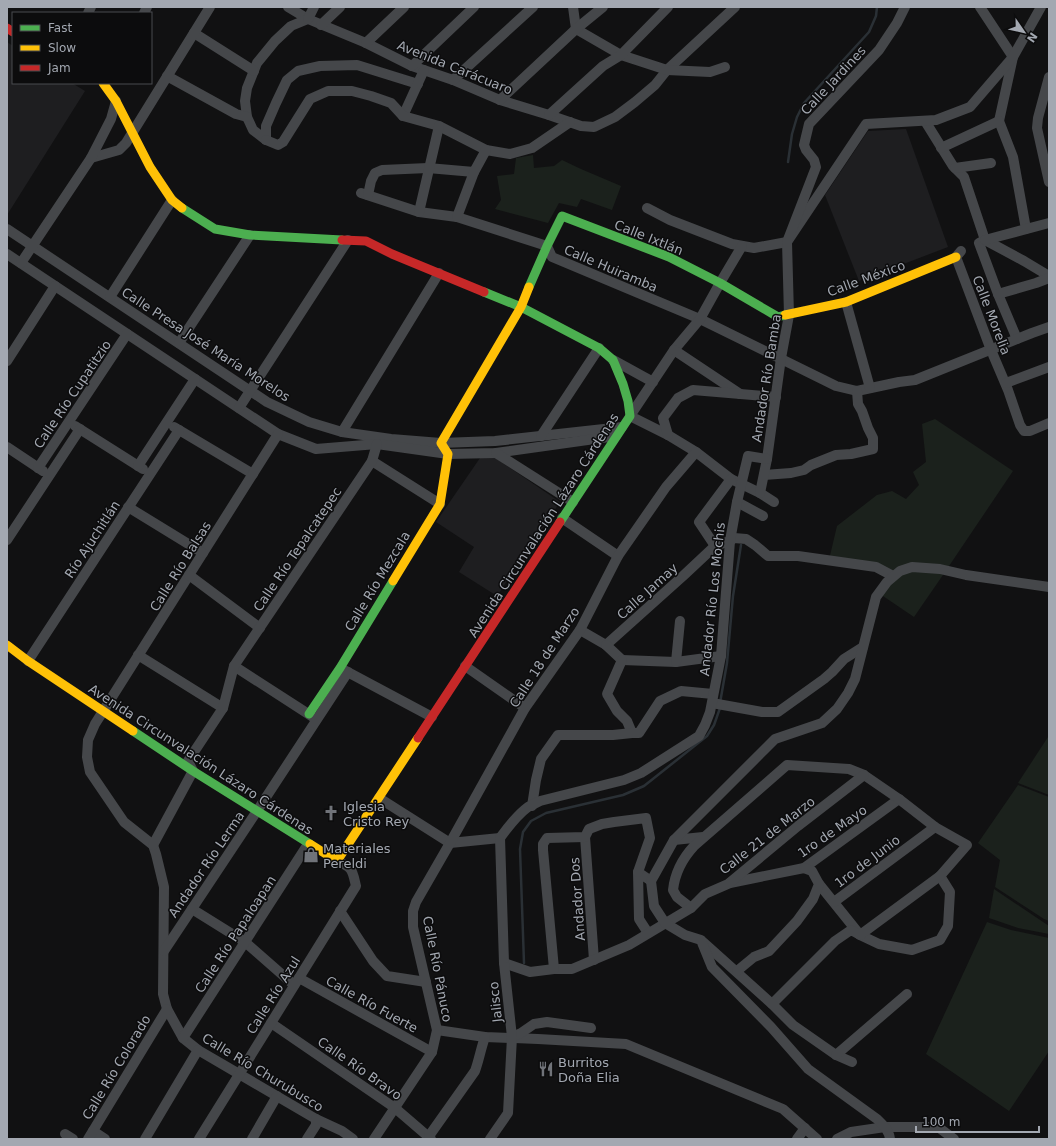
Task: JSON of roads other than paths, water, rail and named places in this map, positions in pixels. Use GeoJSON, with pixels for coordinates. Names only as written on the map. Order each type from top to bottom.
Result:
{"type":"FeatureCollection","features":[{"type":"Feature","properties":{"kind":"street"},"geometry":{"type":"LineString","coordinates":[[91,158],[119,150],[126,144],[210,7]]}},
{"type":"Feature","properties":{"kind":"street","name":"Avenida Carácuaro"},"geometry":{"type":"LineString","coordinates":[[288,7],[308,19],[366,43],[412,66],[453,80],[500,100],[581,126],[594,127],[615,117],[635,102],[734,7]]}},
{"type":"Feature","properties":{"kind":"street"},"geometry":{"type":"LineString","coordinates":[[314,7],[308,19],[291,26],[275,41],[257,63],[247,88],[245,101],[247,117],[254,130],[266,140],[278,145],[283,142],[310,99],[328,91],[352,91],[371,96],[391,103],[403,116],[439,126],[486,150],[510,154],[532,148],[570,122]]}},
{"type":"Feature","properties":{"kind":"street"},"geometry":{"type":"LineString","coordinates":[[321,25],[340,7]]}},
{"type":"Feature","properties":{"kind":"street"},"geometry":{"type":"LineString","coordinates":[[366,43],[404,7]]}},
{"type":"Feature","properties":{"kind":"street"},"geometry":{"type":"LineString","coordinates":[[412,66],[474,7]]}},
{"type":"Feature","properties":{"kind":"street"},"geometry":{"type":"LineString","coordinates":[[453,80],[533,7]]}},
{"type":"Feature","properties":{"kind":"street"},"geometry":{"type":"LineString","coordinates":[[573,7],[576,29]]}},
{"type":"Feature","properties":{"kind":"street"},"geometry":{"type":"LineString","coordinates":[[500,100],[576,29],[604,7]]}},
{"type":"Feature","properties":{"kind":"street"},"geometry":{"type":"LineString","coordinates":[[549,115],[603,66],[621,55],[668,7]]}},
{"type":"Feature","properties":{"kind":"street","name":"Calle Jardines"},"geometry":{"type":"LineString","coordinates":[[787,242],[816,167],[814,160],[804,145],[809,124],[879,50],[897,23],[905,7]]}},
{"type":"Feature","properties":{"kind":"street"},"geometry":{"type":"LineString","coordinates":[[980,7],[1013,57],[999,121],[1013,157],[1026,229]]}},
{"type":"Feature","properties":{"kind":"street"},"geometry":{"type":"LineString","coordinates":[[647,208],[670,220],[732,244],[754,248],[787,242],[866,124],[936,120],[970,107],[1013,57],[1041,7]]}},
{"type":"Feature","properties":{"kind":"street"},"geometry":{"type":"LineString","coordinates":[[576,29],[621,55],[667,70],[710,72],[724,67]]}},
{"type":"Feature","properties":{"kind":"street"},"geometry":{"type":"LineString","coordinates":[[194,33],[254,71]]}},
{"type":"Feature","properties":{"kind":"street"},"geometry":{"type":"LineString","coordinates":[[266,140],[266,126],[276,103],[287,80],[298,71],[320,66],[358,65],[418,84]]}},
{"type":"Feature","properties":{"kind":"street"},"geometry":{"type":"LineString","coordinates":[[403,116],[424,70]]}},
{"type":"Feature","properties":{"kind":"street"},"geometry":{"type":"LineString","coordinates":[[168,76],[236,114],[247,117]]}},
{"type":"Feature","properties":{"kind":"street"},"geometry":{"type":"LineString","coordinates":[[1049,77],[1038,118],[1037,128],[1049,182]]}},
{"type":"Feature","properties":{"kind":"street","name":"Avenida Circunvalación Lázaro Cárdenas"},"geometry":{"type":"LineString","coordinates":[[7,645],[28,661],[193,771],[337,861],[630,416],[628,401],[613,360],[599,348],[521,307],[392,254],[366,241],[250,235],[215,229],[172,200],[150,167],[116,102],[104,84]]}},
{"type":"Feature","properties":{"kind":"street"},"geometry":{"type":"LineString","coordinates":[[21,263],[91,158],[111,119],[116,102]]}},
{"type":"Feature","properties":{"kind":"street"},"geometry":{"type":"LineString","coordinates":[[925,121],[953,166],[964,177],[998,294],[1017,338]]}},
{"type":"Feature","properties":{"kind":"street"},"geometry":{"type":"LineString","coordinates":[[941,148],[999,121]]}},
{"type":"Feature","properties":{"kind":"street"},"geometry":{"type":"LineString","coordinates":[[419,212],[428,168],[439,126]]}},
{"type":"Feature","properties":{"kind":"street"},"geometry":{"type":"LineString","coordinates":[[457,217],[474,172],[486,150]]}},
{"type":"Feature","properties":{"kind":"street"},"geometry":{"type":"LineString","coordinates":[[955,168],[990,163]]}},
{"type":"Feature","properties":{"kind":"street"},"geometry":{"type":"LineString","coordinates":[[428,168],[474,172]]}},
{"type":"Feature","properties":{"kind":"street","name":"Calle Huiramba"},"geometry":{"type":"LineString","coordinates":[[428,168],[382,170],[375,174],[365,194],[419,212],[457,217],[547,246],[552,257],[700,319],[836,386],[857,391]]}},
{"type":"Feature","properties":{"kind":"street"},"geometry":{"type":"LineString","coordinates":[[110,297],[172,200]]}},
{"type":"Feature","properties":{"kind":"street","name":"Calle Ixtlán"},"geometry":{"type":"LineString","coordinates":[[547,246],[562,216],[669,257],[720,283]]}},
{"type":"Feature","properties":{"kind":"street"},"geometry":{"type":"LineString","coordinates":[[982,242],[1049,223]]}},
{"type":"Feature","properties":{"kind":"street","name":"Calle Presa José María Morelos"},"geometry":{"type":"LineString","coordinates":[[7,229],[267,402],[309,422],[342,432],[441,444],[495,441],[622,427]]}},
{"type":"Feature","properties":{"kind":"street"},"geometry":{"type":"LineString","coordinates":[[179,343],[250,235]]}},
{"type":"Feature","properties":{"kind":"street"},"geometry":{"type":"LineString","coordinates":[[239,408],[348,240]]}},
{"type":"Feature","properties":{"kind":"street","name":"Andador Río Bamba"},"geometry":{"type":"LineString","coordinates":[[760,493],[767,459],[781,358],[789,315],[787,242]]}},
{"type":"Feature","properties":{"kind":"street"},"geometry":{"type":"LineString","coordinates":[[982,242],[1024,261],[1049,277]]}},
{"type":"Feature","properties":{"kind":"street"},"geometry":{"type":"LineString","coordinates":[[448,454],[441,444],[521,307],[547,246]]}},
{"type":"Feature","properties":{"kind":"street"},"geometry":{"type":"LineString","coordinates":[[742,246],[700,319],[674,350],[630,416],[668,435],[696,452],[731,480],[760,493],[774,502]]}},
{"type":"Feature","properties":{"kind":"street"},"geometry":{"type":"LineString","coordinates":[[7,254],[278,434],[316,449],[377,444],[448,454],[496,453],[616,436]]}},
{"type":"Feature","properties":{"kind":"street","name":"Calle México"},"geometry":{"type":"LineString","coordinates":[[720,283],[778,317],[846,302],[958,254]]}},
{"type":"Feature","properties":{"kind":"street","name":"Calle Morelia"},"geometry":{"type":"LineString","coordinates":[[958,254],[1020,425],[1024,430],[1030,431],[1049,423]]}},
{"type":"Feature","properties":{"kind":"street"},"geometry":{"type":"LineString","coordinates":[[342,432],[439,273]]}},
{"type":"Feature","properties":{"kind":"street"},"geometry":{"type":"LineString","coordinates":[[998,294],[1036,283],[1049,277]]}},
{"type":"Feature","properties":{"kind":"street"},"geometry":{"type":"LineString","coordinates":[[7,361],[55,286]]}},
{"type":"Feature","properties":{"kind":"street"},"geometry":{"type":"LineString","coordinates":[[846,302],[870,388]]}},
{"type":"Feature","properties":{"kind":"street"},"geometry":{"type":"LineString","coordinates":[[764,475],[792,473],[804,470],[811,465],[836,455],[851,454],[873,449],[873,438],[858,404],[857,391],[898,382],[915,380],[992,350],[1017,338],[1049,327]]}},
{"type":"Feature","properties":{"kind":"street","name":"Calle Río Cupatitzio"},"geometry":{"type":"LineString","coordinates":[[38,468],[127,334]]}},
{"type":"Feature","properties":{"kind":"street"},"geometry":{"type":"LineString","coordinates":[[541,436],[599,348]]}},
{"type":"Feature","properties":{"kind":"street"},"geometry":{"type":"LineString","coordinates":[[674,350],[742,395]]}},
{"type":"Feature","properties":{"kind":"street"},"geometry":{"type":"LineString","coordinates":[[613,360],[653,382]]}},
{"type":"Feature","properties":{"kind":"street"},"geometry":{"type":"LineString","coordinates":[[1007,386],[1049,367]]}},
{"type":"Feature","properties":{"kind":"street"},"geometry":{"type":"LineString","coordinates":[[138,466],[195,379]]}},
{"type":"Feature","properties":{"kind":"street"},"geometry":{"type":"LineString","coordinates":[[668,435],[663,418],[678,398],[693,390],[776,397]]}},
{"type":"Feature","properties":{"kind":"street"},"geometry":{"type":"LineString","coordinates":[[69,421],[150,474]]}},
{"type":"Feature","properties":{"kind":"street"},"geometry":{"type":"LineString","coordinates":[[166,423],[253,474]]}},
{"type":"Feature","properties":{"kind":"street","name":"Calle Río Cupatitzio"},"geometry":{"type":"LineString","coordinates":[[7,540],[80,429]]}},
{"type":"Feature","properties":{"kind":"street","name":"Río Ajuchitlán"},"geometry":{"type":"LineString","coordinates":[[28,661],[179,430]]}},
{"type":"Feature","properties":{"kind":"street","name":"Calle Río Balsas"},"geometry":{"type":"LineString","coordinates":[[103,711],[278,434]]}},
{"type":"Feature","properties":{"kind":"street","name":"Calle Río Tepalcatepec"},"geometry":{"type":"LineString","coordinates":[[193,771],[188,762],[223,708],[234,666],[372,461],[377,444]]}},
{"type":"Feature","properties":{"kind":"street"},"geometry":{"type":"LineString","coordinates":[[7,447],[50,475]]}},
{"type":"Feature","properties":{"kind":"street","name":"Calle 18 de Marzo"},"geometry":{"type":"LineString","coordinates":[[450,843],[525,708],[580,630],[618,556],[666,487],[696,452]]}},
{"type":"Feature","properties":{"kind":"street"},"geometry":{"type":"LineString","coordinates":[[496,453],[573,502]]}},
{"type":"Feature","properties":{"kind":"street","name":"Calle Río Mezcala"},"geometry":{"type":"LineString","coordinates":[[344,670],[440,504],[448,454]]}},
{"type":"Feature","properties":{"kind":"street","name":"Andador Río Los Mochis"},"geometry":{"type":"LineString","coordinates":[[500,838],[513,822],[528,808],[540,801],[624,780],[641,773],[698,736],[705,725],[713,700],[721,656],[730,541],[741,484],[748,456],[767,459]]}},
{"type":"Feature","properties":{"kind":"street"},"geometry":{"type":"LineString","coordinates":[[372,461],[440,504]]}},
{"type":"Feature","properties":{"kind":"street"},"geometry":{"type":"LineString","coordinates":[[715,546],[699,522],[731,480]]}},
{"type":"Feature","properties":{"kind":"street"},"geometry":{"type":"LineString","coordinates":[[737,502],[763,516]]}},
{"type":"Feature","properties":{"kind":"street"},"geometry":{"type":"LineString","coordinates":[[128,507],[203,553]]}},
{"type":"Feature","properties":{"kind":"street"},"geometry":{"type":"LineString","coordinates":[[562,518],[618,556]]}},
{"type":"Feature","properties":{"kind":"street","name":"Calle Jamay"},"geometry":{"type":"LineString","coordinates":[[606,645],[715,546],[730,541],[734,538],[746,539],[755,544],[768,556],[798,556],[876,567],[893,576]]}},
{"type":"Feature","properties":{"kind":"street"},"geometry":{"type":"LineString","coordinates":[[852,1062],[836,1055],[793,1025],[701,940],[685,935],[665,923],[654,906],[651,881],[674,840],[775,739],[822,723],[837,709],[848,693],[855,679],[876,597],[893,576],[900,571],[912,567],[933,568],[966,575],[1049,587]]}},
{"type":"Feature","properties":{"kind":"street"},"geometry":{"type":"LineString","coordinates":[[189,575],[260,628]]}},
{"type":"Feature","properties":{"kind":"street"},"geometry":{"type":"LineString","coordinates":[[676,662],[680,621]]}},
{"type":"Feature","properties":{"kind":"street"},"geometry":{"type":"LineString","coordinates":[[580,630],[606,645],[622,660],[676,662],[721,656]]}},
{"type":"Feature","properties":{"kind":"street"},"geometry":{"type":"LineString","coordinates":[[532,806],[536,780],[542,759],[558,734],[613,735],[639,733],[660,701],[681,691],[730,706],[762,712],[778,712],[824,679],[844,659],[863,647]]}},
{"type":"Feature","properties":{"kind":"street"},"geometry":{"type":"LineString","coordinates":[[138,655],[223,708]]}},
{"type":"Feature","properties":{"kind":"street"},"geometry":{"type":"LineString","coordinates":[[622,660],[607,694],[617,711],[627,721],[632,733]]}},
{"type":"Feature","properties":{"kind":"street"},"geometry":{"type":"LineString","coordinates":[[234,666],[313,717]]}},
{"type":"Feature","properties":{"kind":"street"},"geometry":{"type":"LineString","coordinates":[[465,666],[525,708]]}},
{"type":"Feature","properties":{"kind":"street"},"geometry":{"type":"LineString","coordinates":[[344,670],[432,717]]}},
{"type":"Feature","properties":{"kind":"street","name":"Andador Río Lerma"},"geometry":{"type":"LineString","coordinates":[[164,951],[257,811],[313,717],[344,670]]}},
{"type":"Feature","properties":{"kind":"street"},"geometry":{"type":"LineString","coordinates":[[103,711],[88,740],[87,757],[90,772],[124,822],[153,845],[193,771]]}},
{"type":"Feature","properties":{"kind":"street"},"geometry":{"type":"LineString","coordinates":[[691,908],[677,897],[673,890],[674,883],[677,872],[684,858],[703,838],[787,765],[849,769],[864,775],[899,799],[935,827],[967,845],[940,876],[860,935]]}},
{"type":"Feature","properties":{"kind":"street","name":"Calle 21 de Marzo"},"geometry":{"type":"LineString","coordinates":[[505,964],[530,972],[572,968],[629,945],[691,908],[704,894],[728,884],[798,826],[864,775]]}},
{"type":"Feature","properties":{"kind":"street"},"geometry":{"type":"LineString","coordinates":[[378,798],[450,843],[500,838]]}},
{"type":"Feature","properties":{"kind":"street","name":"1ro de Mayo"},"geometry":{"type":"LineString","coordinates":[[728,884],[804,868],[899,799]]}},
{"type":"Feature","properties":{"kind":"street"},"geometry":{"type":"LineString","coordinates":[[554,969],[542,850],[543,844],[547,838],[585,837],[589,829],[602,824],[646,818],[650,838],[638,872],[639,919],[648,933]]}},
{"type":"Feature","properties":{"kind":"street","name":"1ro de Junio"},"geometry":{"type":"LineString","coordinates":[[804,868],[812,871],[819,884],[834,902],[935,827]]}},
{"type":"Feature","properties":{"kind":"street","name":"Andador Dos"},"geometry":{"type":"LineString","coordinates":[[585,837],[594,960]]}},
{"type":"Feature","properties":{"kind":"street","name":"Jalisco"},"geometry":{"type":"LineString","coordinates":[[490,1139],[508,1113],[512,1038],[505,964],[500,838]]}},
{"type":"Feature","properties":{"kind":"street"},"geometry":{"type":"LineString","coordinates":[[674,840],[703,838]]}},
{"type":"Feature","properties":{"kind":"street","name":"Calle Río Pánuco"},"geometry":{"type":"LineString","coordinates":[[375,1138],[432,1052],[437,1030],[414,927],[413,911],[416,902],[450,843]]}},
{"type":"Feature","properties":{"kind":"street","name":"Calle Río Papaloapan"},"geometry":{"type":"LineString","coordinates":[[183,1038],[308,844]]}},
{"type":"Feature","properties":{"kind":"street","name":"Calle Río Churubusco"},"geometry":{"type":"LineString","coordinates":[[153,845],[164,887],[163,994],[167,1009],[183,1038],[198,1050],[316,1119],[342,1131],[353,1139]]}},
{"type":"Feature","properties":{"kind":"street","name":"Calle Río Azul"},"geometry":{"type":"LineString","coordinates":[[199,1139],[356,886],[349,866],[337,861]]}},
{"type":"Feature","properties":{"kind":"street"},"geometry":{"type":"LineString","coordinates":[[638,872],[651,881]]}},
{"type":"Feature","properties":{"kind":"street"},"geometry":{"type":"LineString","coordinates":[[772,1004],[835,941],[851,930],[879,944],[912,950],[940,940],[948,926],[950,892],[940,876]]}},
{"type":"Feature","properties":{"kind":"street"},"geometry":{"type":"LineString","coordinates":[[736,971],[754,958],[769,951],[797,921],[813,899],[819,884]]}},
{"type":"Feature","properties":{"kind":"street"},"geometry":{"type":"LineString","coordinates":[[834,902],[860,935]]}},
{"type":"Feature","properties":{"kind":"street","name":"Calle Río Fuerte"},"geometry":{"type":"LineString","coordinates":[[192,909],[245,942],[296,981],[432,1052]]}},
{"type":"Feature","properties":{"kind":"street"},"geometry":{"type":"LineString","coordinates":[[340,911],[373,961],[388,976],[426,982]]}},
{"type":"Feature","properties":{"kind":"street"},"geometry":{"type":"LineString","coordinates":[[701,940],[712,966],[772,1027],[808,1069],[877,1119],[885,1127],[890,1139]]}},
{"type":"Feature","properties":{"kind":"street"},"geometry":{"type":"LineString","coordinates":[[836,1055],[907,994]]}},
{"type":"Feature","properties":{"kind":"street","name":"Calle Río Colorado"},"geometry":{"type":"LineString","coordinates":[[90,1135],[167,1009]]}},
{"type":"Feature","properties":{"kind":"street"},"geometry":{"type":"LineString","coordinates":[[512,1038],[534,1024],[547,1022],[591,1028]]}},
{"type":"Feature","properties":{"kind":"street","name":"Calle Río Bravo"},"geometry":{"type":"LineString","coordinates":[[271,1023],[396,1108],[430,1138]]}},
{"type":"Feature","properties":{"kind":"street","name":"Calle Río Fuerte"},"geometry":{"type":"LineString","coordinates":[[437,1030],[485,1037],[626,1044],[783,1109],[817,1139]]}},
{"type":"Feature","properties":{"kind":"street"},"geometry":{"type":"LineString","coordinates":[[430,1138],[475,1072],[485,1037]]}},
{"type":"Feature","properties":{"kind":"street"},"geometry":{"type":"LineString","coordinates":[[146,1139],[198,1050]]}},
{"type":"Feature","properties":{"kind":"street"},"geometry":{"type":"LineString","coordinates":[[252,1139],[277,1096]]}},
{"type":"Feature","properties":{"kind":"street"},"geometry":{"type":"LineString","coordinates":[[307,1139],[316,1125],[316,1119]]}},
{"type":"Feature","properties":{"kind":"street"},"geometry":{"type":"LineString","coordinates":[[837,1139],[851,1132],[885,1127],[938,1127],[954,1139]]}},
{"type":"Feature","properties":{"kind":"street"},"geometry":{"type":"LineString","coordinates":[[797,1139],[805,1128]]}},
{"type":"Feature","properties":{"kind":"street"},"geometry":{"type":"LineString","coordinates":[[90,1135],[105,1139]]}},
{"type":"Feature","properties":{"kind":"waterway"},"geometry":{"type":"LineString","coordinates":[[788,162],[792,134],[797,117],[804,103],[869,32],[876,16],[877,7]]}},
{"type":"Feature","properties":{"kind":"waterway"},"geometry":{"type":"LineString","coordinates":[[720,703],[727,663],[733,596],[741,545]]}},
{"type":"Feature","properties":{"kind":"waterway"},"geometry":{"type":"LineString","coordinates":[[524,963],[520,849],[523,832],[531,821],[546,813],[623,795],[644,786],[707,736],[714,725],[720,708]]}},
{"type":"Feature","properties":{"kind":"place","name":"Iglesia Cristo Rey"},"geometry":{"type":"Point","coordinates":[331,813]}},
{"type":"Feature","properties":{"kind":"place","name":"Materiales Pereldi"},"geometry":{"type":"Point","coordinates":[311,855]}},
{"type":"Feature","properties":{"kind":"place","name":"Burritos Doña Elia"},"geometry":{"type":"Point","coordinates":[546,1069]}}]}
